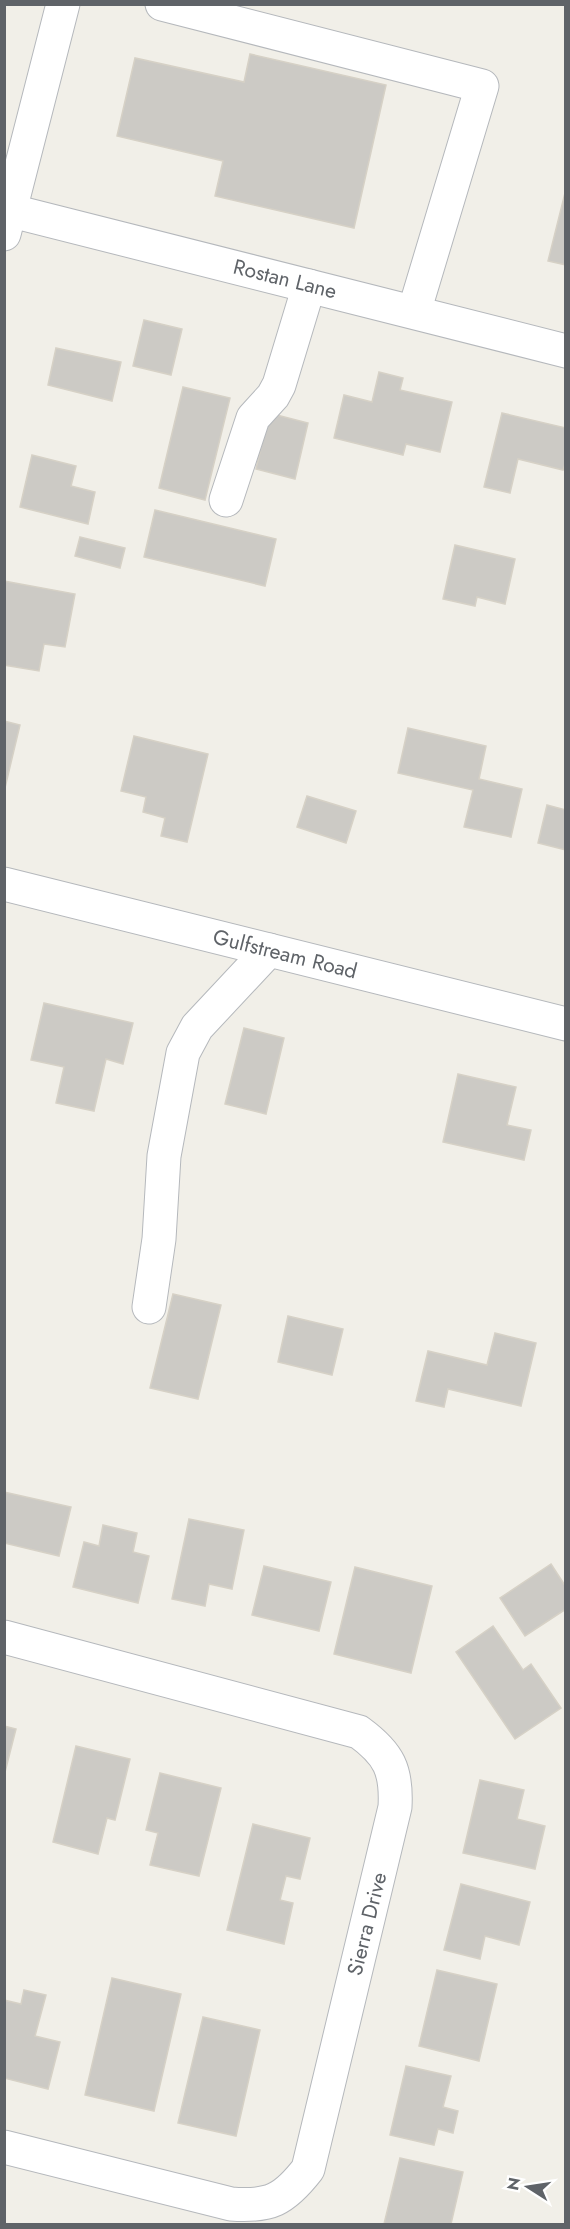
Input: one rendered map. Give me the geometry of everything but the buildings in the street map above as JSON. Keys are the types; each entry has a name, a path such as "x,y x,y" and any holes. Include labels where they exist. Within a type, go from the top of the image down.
{"street":[{"path":"6,218 63,4"},
{"path":"162,4 482,86 414,312"},
{"name":"Rostan Lane","path":"6,218 309,286 566,351"},
{"path":"226,500 253,418 273,396 279,385 309,286"},
{"name":"Gulfstream Road","path":"4,884 566,1024"},
{"path":"149,1307 159,1239 164,1156 183,1053 197,1027 269,950"},
{"name":"Sierra Drive","path":"4,1637 359,1732 377,1745 384,1754 390,1763 396,1785 395,1807 308,2169 294,2187 276,2200 254,2206 231,2204 4,2147"}]}
